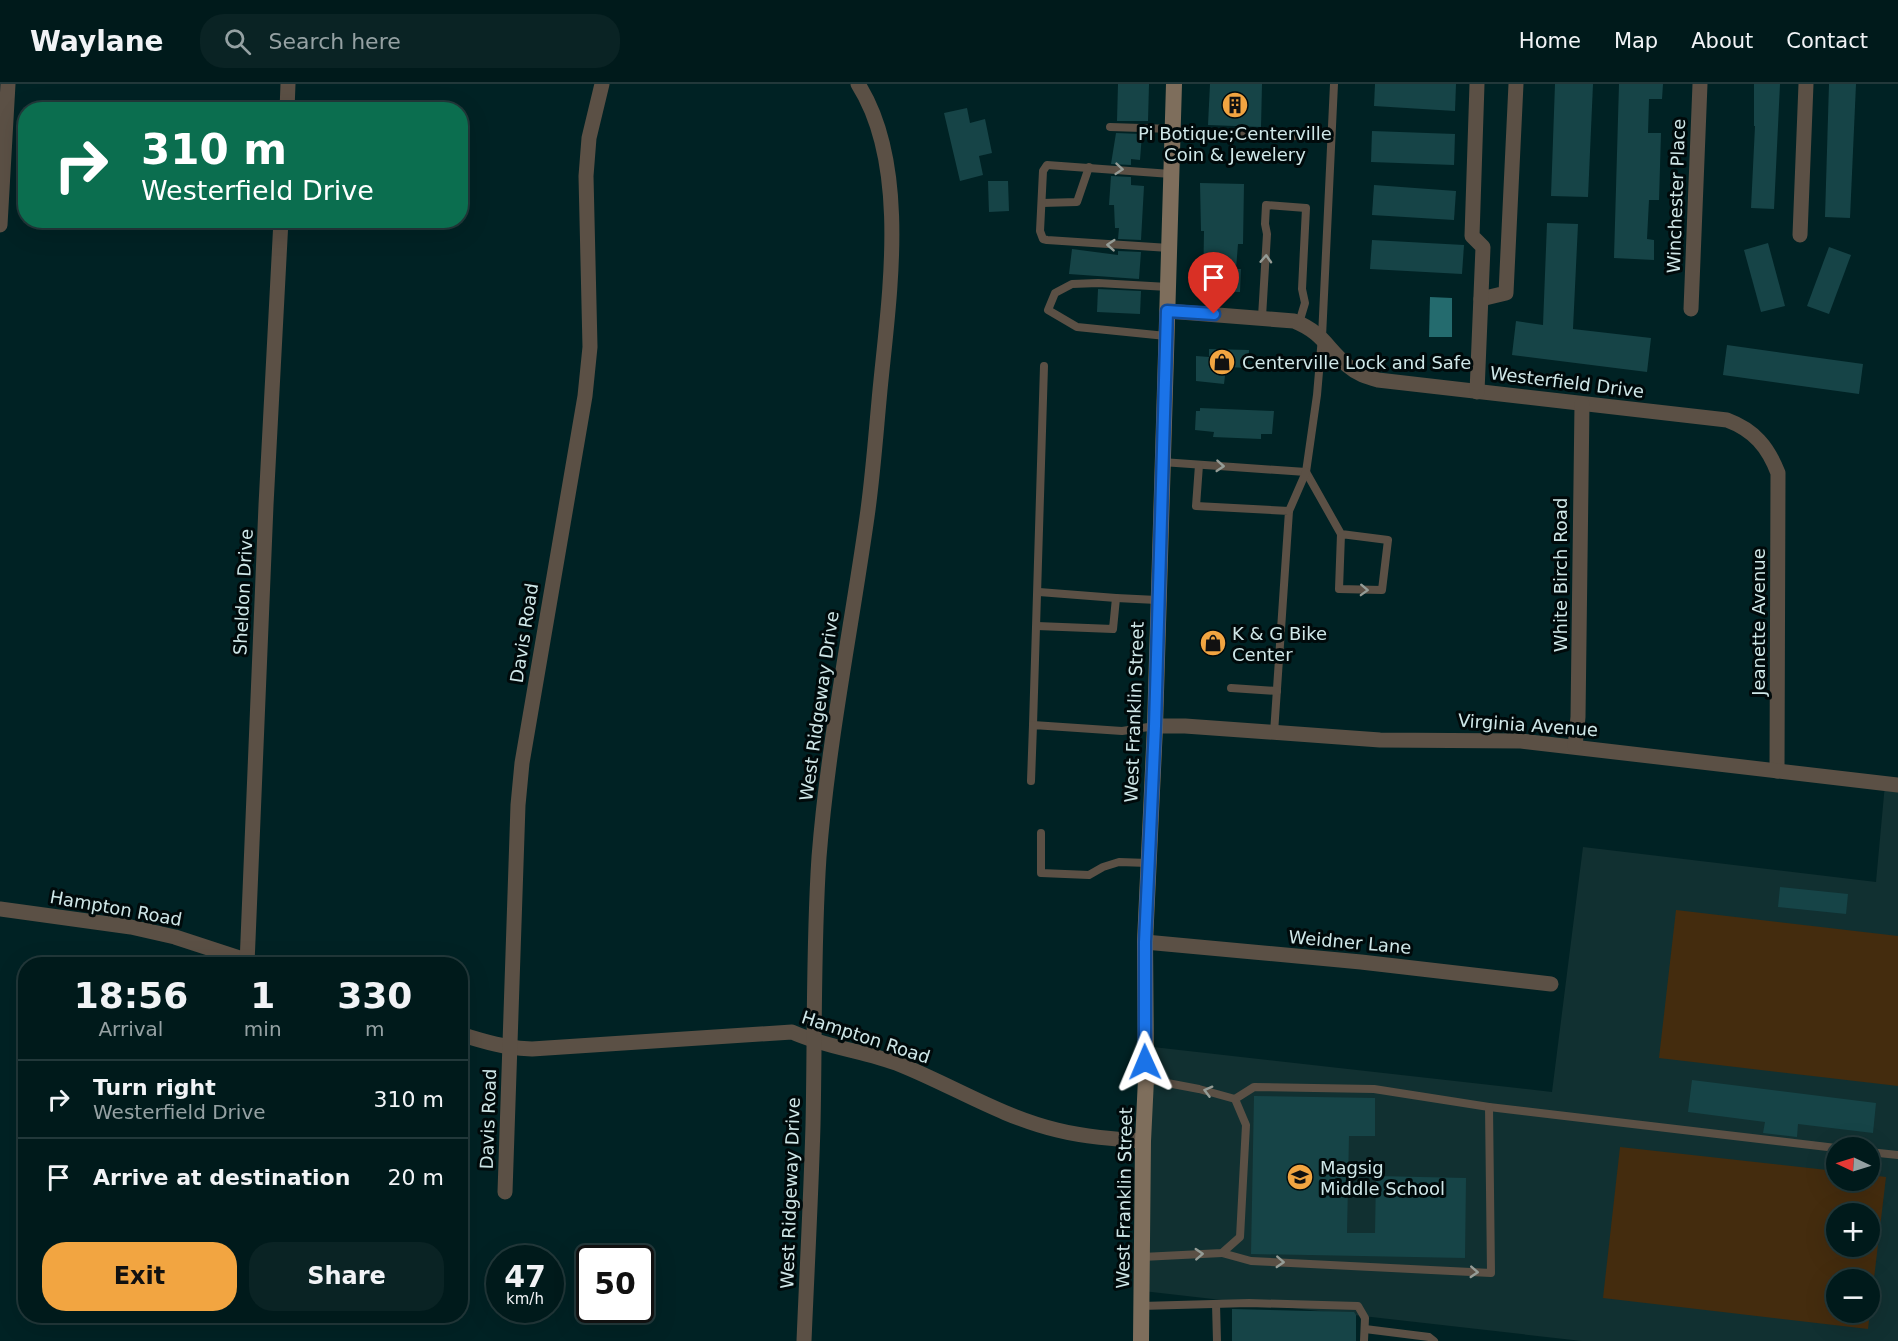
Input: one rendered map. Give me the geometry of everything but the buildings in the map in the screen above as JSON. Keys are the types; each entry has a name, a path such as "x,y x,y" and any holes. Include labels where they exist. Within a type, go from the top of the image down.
{"main road":[{"name":"West Franklin Street","path":"1141,1341 1143,1141 1146,1079 1145,942 1155,726 1174,84"}],"street":[{"path":"0,225 8,84"},
{"path":"287,102 288,84"},
{"name":"Davis Road","path":"505,1192 518,805 522,763 585,396 590,347 585,176 589,138 602,84"},
{"name":"West Ridgeway Drive","path":"804,1341 813,1124 813,1041 819,859 825,793 868,514 890,282 889,183 882,138 875,117 858,84"},
{"path":"1477,84 1472,236 1483,247 1477,392"},
{"path":"1481,299 1506,293 1515,84"},
{"name":"Winchester Place","path":"1691,309 1700,84"},
{"path":"1800,235 1806,84"},
{"name":"Sheldon Drive","path":"250,957 266,505 281,228"},
{"name":"Westerfield Drive","path":"1167,311 1262,317 1299,323 1322,337 1347,366 1360,374 1378,380 1728,420 1752,432 1764,444 1772,455 1778,473"},
{"name":"White Birch Road","path":"1575,746 1578,717 1582,404"},
{"name":"Jeanette Avenue","path":"1777,771 1778,473"},
{"name":"Virginia Avenue","path":"1155,726 1380,740 1521,741 1898,785"},
{"name":"Hampton Road","path":"0,909 131,927 176,937 233,957"},
{"name":"Weidner Lane","path":"1145,942 1361,962 1551,984"},
{"name":"Hampton Road","path":"468,1037 510,1048 532,1049 792,1032 813,1041 899,1064 1004,1111 1055,1130 1097,1138 1143,1141"}],"lane":[{"path":"1274,733 1289,512 1306,472 1317,395 1322,337 1334,84"},
{"path":"1110,127 1331,137"},
{"path":"1169,248 1047,240 1043,239 1040,231 1045,166 1053,164 1171,174"},
{"path":"1042,202 1077,202 1089,167"},
{"path":"1262,317 1267,234 1266,205 1306,208 1302,289 1305,303 1299,323"},
{"path":"1166,336 1077,327 1048,310 1055,293 1072,284 1098,283 1168,287"},
{"path":"1031,781 1039,592 1044,366"},
{"path":"1162,462 1306,472"},
{"path":"1199,465 1196,506 1289,512"},
{"path":"1306,472 1341,534 1339,589 1382,590 1388,540 1341,534"},
{"path":"1039,592 1158,600"},
{"path":"1037,626 1113,629 1116,598"},
{"path":"1230,688 1278,691"},
{"path":"1034,725 1122,731 1155,726"},
{"path":"1041,833 1041,873 1089,875 1119,862 1148,863"},
{"path":"1146,1079 1199,1089 1235,1099 1254,1087 1374,1089 1489,1107 1826,1147"},
{"path":"1222,1253 1240,1237 1246,1125 1235,1099"},
{"path":"1141,1257 1222,1253 1251,1261 1491,1273 1489,1107"},
{"path":"1880,1153 1898,1155"},
{"path":"1142,1306 1216,1304 1358,1306 1365,1318 1364,1341"},
{"path":"1216,1304 1217,1341"},
{"path":"1365,1329 1429,1337 1434,1341"}],"shaded area":[{"path":"1885,784 1898,786 1898,1341 1582,1341 1143,1291 1144,1046 1552,1092 1583,847 1876,882"},
{"path":"1676,910 1898,936 1898,1086 1659,1058"},
{"path":"1620,1147 1826,1170 1826,1191 1880,1191 1880,1176 1886,1177 1880,1228 1880,1203 1826,1203 1826,1257 1877,1257 1875,1269 1826,1269 1826,1323 1869,1323 1868,1329 1603,1298"}],"water":[{"path":"1430,297 1452,298 1452,337 1429,337"}],"place":[{"name":"Pi Botique;Centerville Coin & Jewelery","path":"1235,105"},
{"name":"Centerville Lock and Safe","path":"1222,362"},
{"name":"K & G Bike Center","path":"1213,643"},
{"name":"Magsig Middle School","path":"1300,1177"}],"route":[{"path":"1145,1062 1145,942 1155,726 1155,662 1167,311 1214,314"}]}
